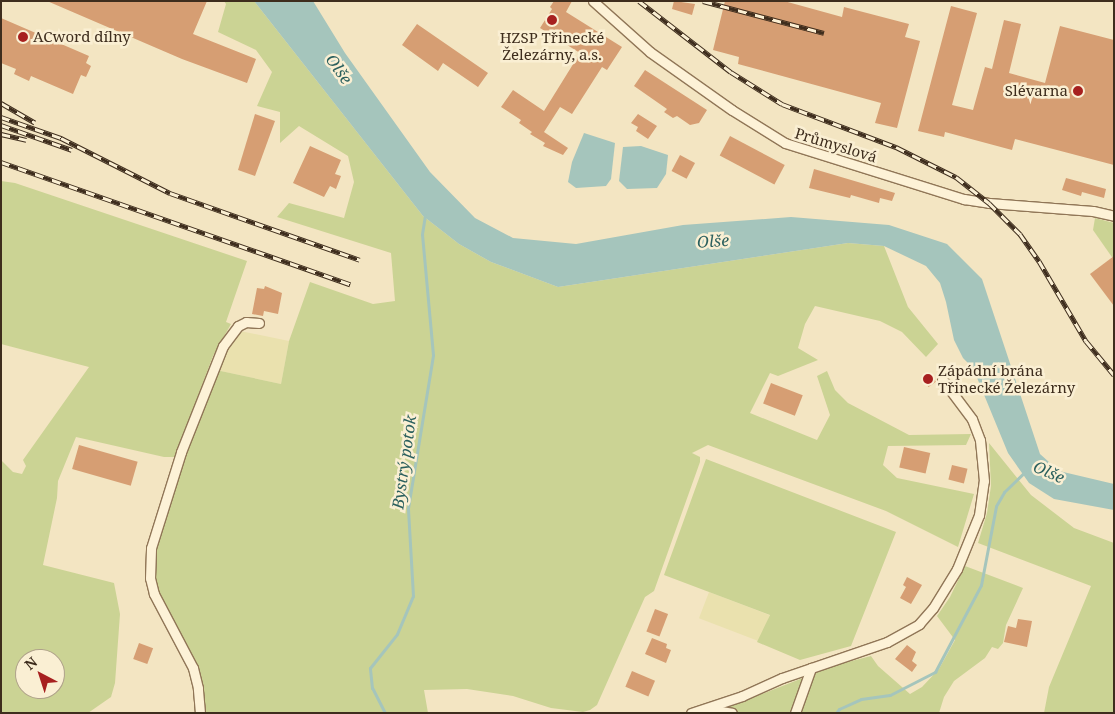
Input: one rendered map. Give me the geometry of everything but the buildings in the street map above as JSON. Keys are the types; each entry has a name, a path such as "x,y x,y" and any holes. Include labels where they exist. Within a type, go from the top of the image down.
{"street":[{"name":"Průmyslová","path":"593,1 650,52 732,110 785,144 964,199 989,203 1093,211 1114,216"},
{"path":"200,713 198,688 193,668 154,594 150,578 150,554 155,530 181,452 223,346 238,326 246,322 259,323"},
{"path":"691,713 811,668 866,650 904,634 919,624 933,608 957,569 979,514 984,481 983,455 980,440 972,419 942,379"},
{"path":"795,713 811,668"},
{"path":"708,708 732,713"}],"shaded area":[{"path":"240,331 289,341 281,384 216,370 228,346"},
{"path":"709,592 770,615 760,641 699,618"}],"green space":[{"path":"224,1 254,1 423,216 459,244 491,262 558,287 848,243 884,246 908,307 938,344 926,357 902,332 880,321 815,306 805,324 798,348 818,360 778,376 770,373 750,413 817,440 830,415 817,376 827,371 835,390 848,403 909,435 971,434 966,445 888,446 883,465 897,478 974,494 958,547 886,511 708,445 692,453 700,457 700,462 654,591 645,597 597,705 590,710 583,712 551,708 513,696 467,689 424,690 428,713 203,713 204,698 196,662 156,588 153,562 158,530 216,370 281,384 289,341 310,282 373,304 395,301 391,253 277,217 289,203 344,218 354,182 348,156 299,126 280,143 280,112 257,106 272,72 256,50 218,32 226,4"},
{"path":"1,181 15,183 247,261 226,322 231,324 213,356 175,457 164,457 76,437 58,481 57,498 43,565 114,583 120,614 115,683 111,697 88,713 1,713 1,460 13,472 22,474 26,466 23,460 89,367 1,344"},
{"path":"1095,218 1114,223 1114,260 1093,230"},
{"path":"989,443 1031,495 1074,528 1114,543 1114,713 1044,713 1049,687 1091,586 978,543 987,513 991,486"},
{"path":"706,459 896,532 851,646 800,660 757,642 770,615 664,575"},
{"path":"965,566 1023,588 1006,625 1003,643 998,649 992,647 985,658 954,681 944,697 939,713 713,713 836,665 871,656 878,666 910,694 922,687 939,669 955,640 937,616 950,597"}],"water":[{"name":"Olše","path":"254,1 313,1 345,53 430,172 475,218 513,238 576,244 683,225 791,217 889,225 947,244 982,279 1040,454 1059,471 1114,484 1114,510 1054,499 1029,483 1008,453 973,368 963,358 954,340 940,283 926,266 884,246 848,243 558,287 491,262 459,244 423,216"},
{"path":"584,133 615,143 611,179 606,186 576,188 568,182 572,162"},
{"path":"641,146 668,155 666,174 657,188 627,189 619,181 623,147"}],"waterway":[{"name":"Bystrý potok","path":"385,713 372,688 370,668 397,634 413,596 408,508 433,355 422,234 425,215"},
{"name":"Olše","path":"836,713 839,709 861,699 890,695 935,672 981,585 996,506 1004,492 1025,472"}],"railway":[{"path":"639,1 731,72 782,104 896,147 956,177 989,203 1020,234 1039,261 1086,341 1114,375"},
{"path":"703,1 824,33"},
{"path":"1,103 35,123"},
{"path":"1,117 61,138 170,193 360,260"},
{"path":"1,125 72,150"},
{"path":"1,134 26,140"},
{"path":"1,162 350,284"}],"place":[{"name":"HZSP Třinecké Železárny, a.s.","path":"552,20"},
{"name":"ACword dílny","path":"23,37"},
{"name":"Slévarna","path":"1078,91"},
{"name":"Zápádní brána Třinecké Železárny","path":"928,379"}]}
